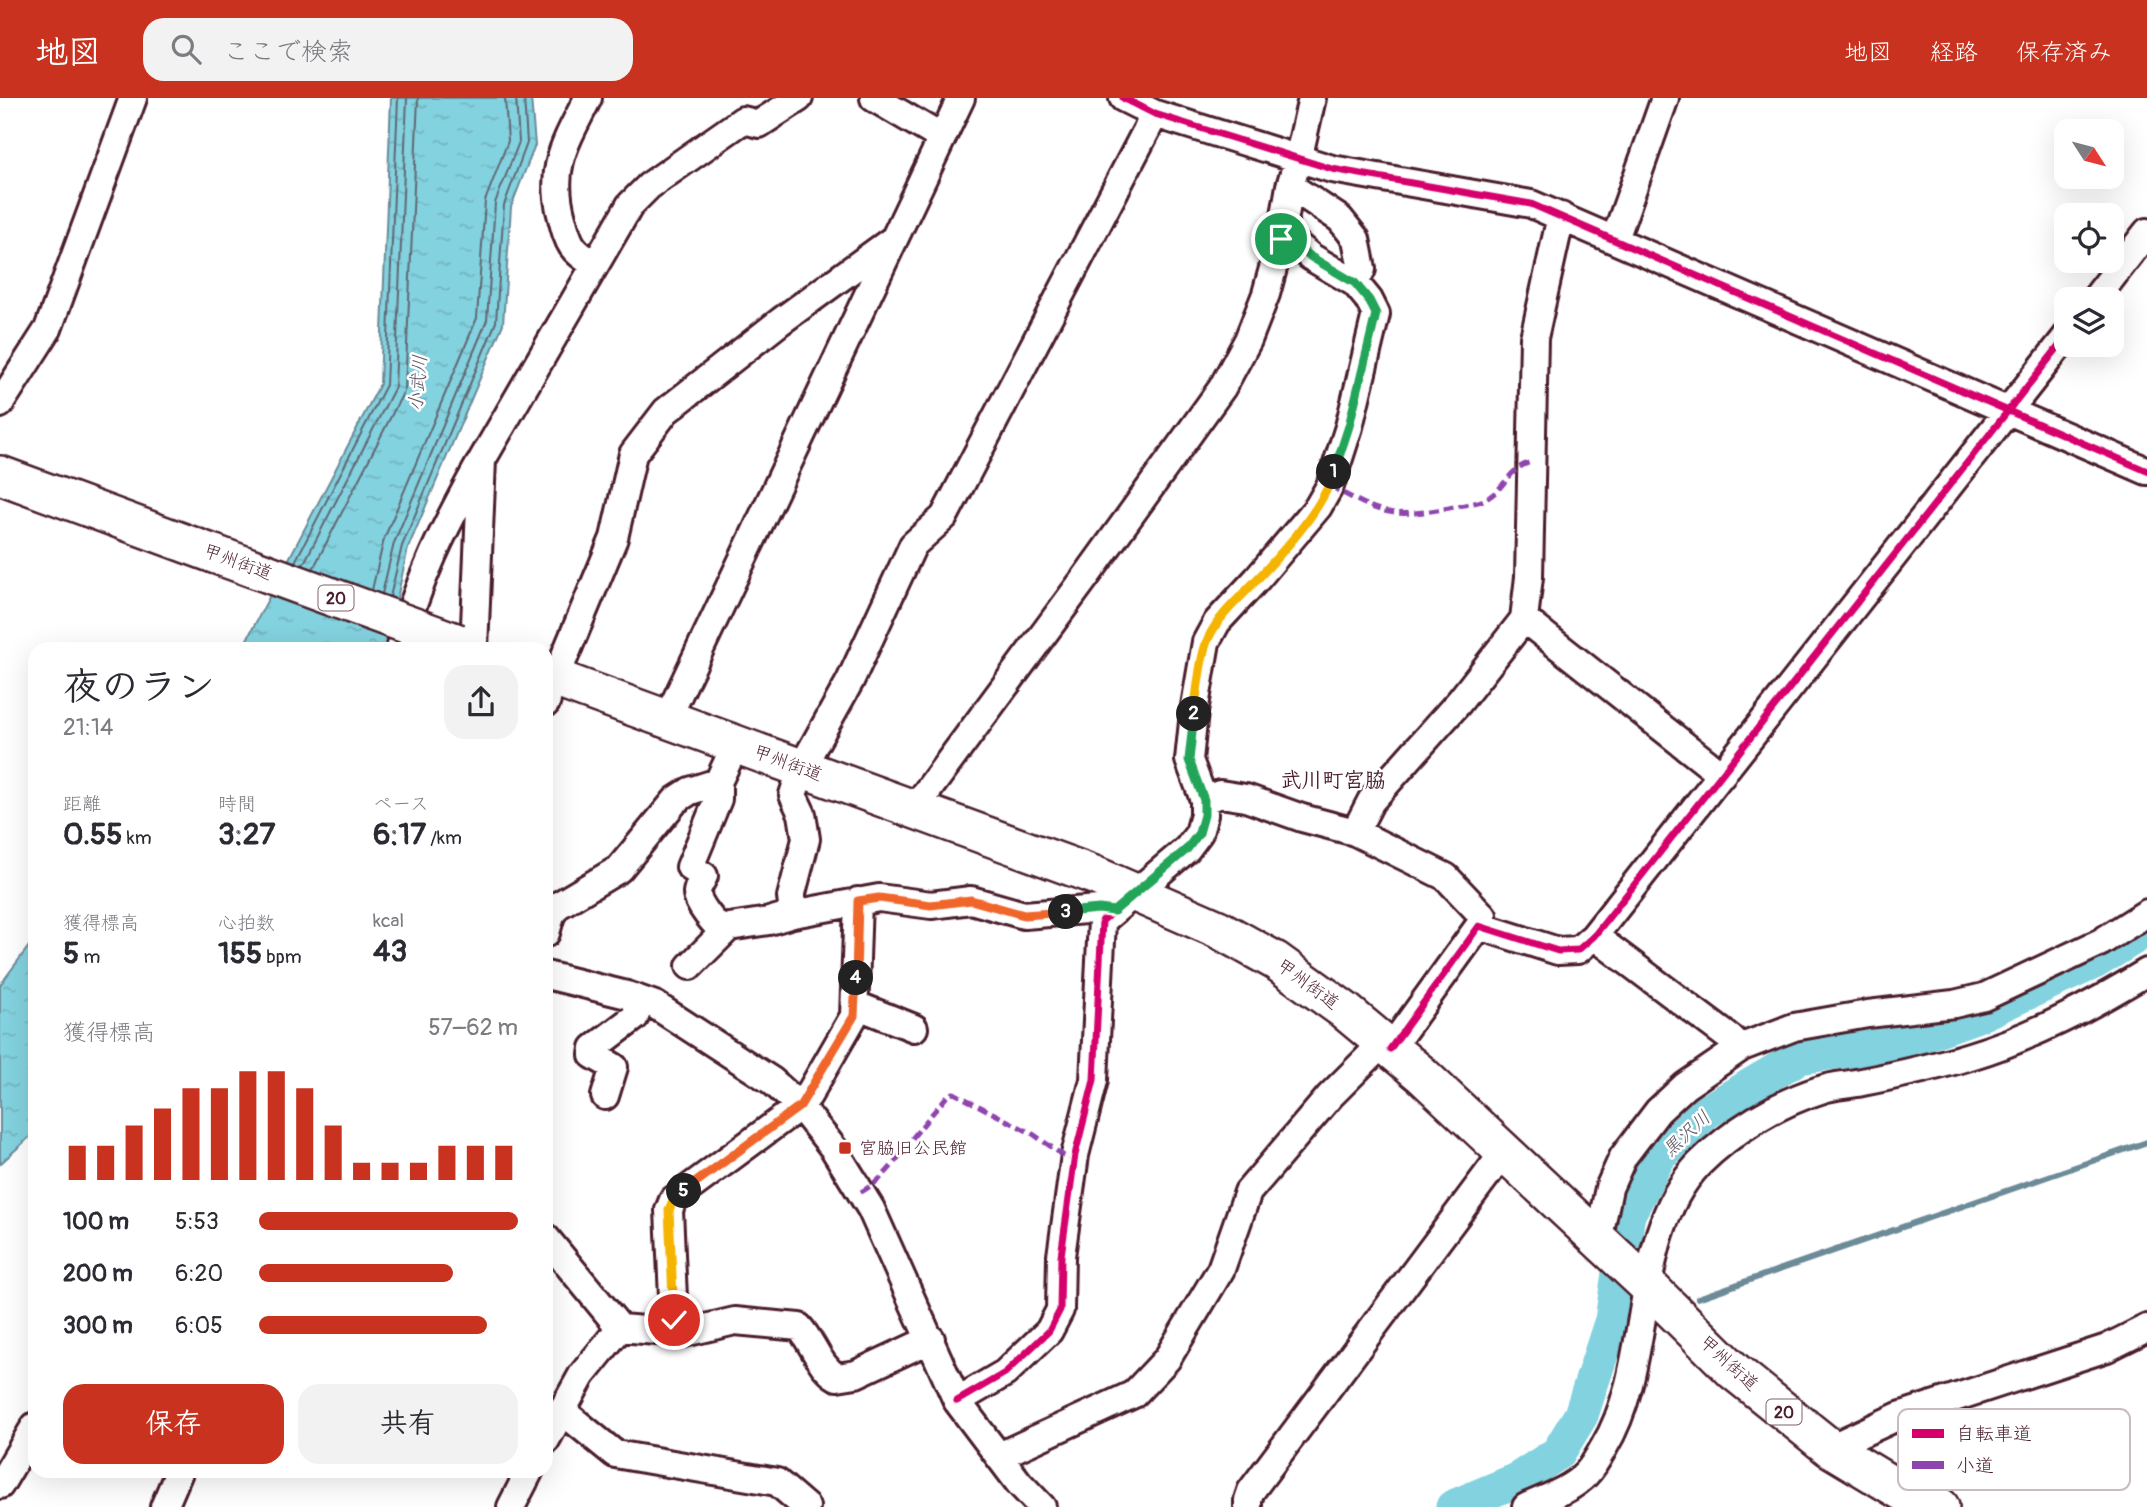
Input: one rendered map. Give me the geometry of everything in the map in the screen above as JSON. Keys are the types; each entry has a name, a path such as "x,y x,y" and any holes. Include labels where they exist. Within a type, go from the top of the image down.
{"highway":[{"name":"甲州街道","path":"0,475 457,642"},
{"name":"甲州街道","path":"553,685 667,719 914,809 1125,901 1218,929 1276,961 1344,1010 1421,1074 1649,1287 1734,1371 1830,1448 1902,1499 1940,1507"}],"street":[{"path":"0,404 48,329 133,98"},
{"path":"588,98 557,165 555,187 568,242 574,252 595,265"},
{"path":"402,642 409,611 444,528 630,205 649,186 743,120 759,124 799,98"},
{"path":"874,98 942,138"},
{"path":"667,719 961,98"},
{"path":"1122,98 1155,114 1298,160 1408,184 1531,204 2147,471"},
{"path":"914,809 1086,578 1222,388 1248,340 1266,294 1312,98"},
{"path":"1615,239 1665,98"},
{"path":"793,914 791,897 806,839 802,814 793,795 802,767 850,681 912,545 944,517 1155,114"},
{"path":"1290,186 1340,219 1356,239 1362,269 1355,283"},
{"path":"1356,832 1371,801 1458,702 1524,619 1529,577 1534,338 1561,216"},
{"path":"2104,287 2147,232"},
{"path":"957,1401 1005,1373 1049,1331 1060,1310 1061,1256 1074,1159 1094,1080 1102,921 1187,849 1199,833 1204,815 1204,800 1189,760 1206,642 1217,622 1318,507 1330,486 1349,426 1376,314 1355,283 1311,257 1293,241 1281,239"},
{"path":"553,679 614,538 633,454 666,411 781,321 892,240"},
{"path":"1479,926 1558,951 1578,950 1594,936 2054,353"},
{"path":"471,642 482,460"},
{"path":"1524,619 1722,775"},
{"path":"724,932 716,926 699,901 697,892 704,876 690,867 718,799 718,782 736,744"},
{"path":"553,912 557,906 619,869 676,800 690,791 718,782"},
{"path":"999,1456 1116,1404 1133,1394 1160,1367 1221,1269 1248,1192 1330,1096 1387,1046 1479,926 1483,916 1446,877 1356,832 1302,818 1246,798 1220,794 1204,800"},
{"path":"690,967 729,927 858,901 879,898 931,905 971,900 1024,915 1099,909 1125,901"},
{"path":"669,1332 674,1320 669,1210 673,1200 800,1106 850,1025 856,1008 858,901"},
{"path":"1598,1241 1609,1188 1623,1157 1658,1111 1685,1086 1742,1047 1794,1027 1868,1014 1954,1004 1984,997 2101,942 2147,913"},
{"path":"1594,936 1742,1047"},
{"path":"1526,1507 1574,1484 1587,1473 1614,1432 1626,1402 1659,1238 1678,1192 1699,1164 1744,1128 1778,1107 1822,1089 1970,1056 2025,1037 2110,995 2147,972"},
{"path":"553,977 654,1004 772,1081 800,1106 834,1149 871,1209 957,1401 1018,1483 1042,1507"},
{"path":"605,1096 614,1067 593,1055 594,1048 635,1017 641,1000"},
{"path":"856,1008 866,1009 914,1028"},
{"path":"1248,1507 1251,1491 1504,1152"},
{"path":"553,1247 620,1328 684,1333 735,1321 799,1327 809,1338 828,1372 837,1377 856,1374 931,1339"},
{"path":"553,1426 582,1375 620,1328"},
{"path":"1920,1409 2107,1348 2147,1328"},
{"path":"561,1410 615,1454 777,1482 806,1507"},
{"path":"1830,1448 1898,1416"},
{"path":"0,1485 28,1438"},
{"path":"164,1507 176,1478"},
{"path":"511,1507 526,1478"}],"water":[{"name":"小武川","path":"391,98 531,98 535,145 511,207 503,324 408,548 388,642 246,642 380,384"},
{"path":"28,947 28,1138 0,1164 0,985"}],"waterway":[{"name":"黒沢川","path":"1453,1507 1517,1480 1558,1453 1581,1415 1612,1320 1628,1214 1659,1156 1706,1112 1799,1057 1897,1044 1980,1014 2096,961 2147,929"},
{"path":"1698,1298 2147,1142"},
{"path":"1612,1320 1625,1317"}],"marked path":[{"path":"1330,486 1386,512 1429,511 1486,499 1518,468 1532,462"},
{"path":"861,1192 885,1174 949,1094 954,1093 1033,1134 1064,1156 1074,1159"}],"cycle path":[{"path":"1123,98 1155,114 1332,169 1531,204 2147,471"},
{"path":"957,1401 1005,1373 1049,1331 1060,1310 1061,1256 1075,1155 1094,1080 1102,921 1187,849 1199,833 1204,815 1204,800 1189,760 1206,642 1217,622 1318,507 1330,486 1349,427 1376,314 1355,283 1311,257 1292,241 1281,239"},
{"path":"1390,1049 1479,926 1558,951 1578,950 1594,936 2054,352"}],"place":[{"name":"宮脇旧公民館","path":"845,1148"}],"district":[{"name":"武川町宮脇","path":"1333,780"}],"route":[{"path":"674,1320 669,1210 673,1200 800,1106 808,1096 854,1016 858,901 879,898 943,905 971,900 1024,915 1099,909 1114,911 1187,849 1199,833 1204,815 1204,800 1189,760 1206,642 1217,622 1318,507 1330,486 1349,426 1376,314 1355,283 1311,257 1293,241 1281,239"}]}
